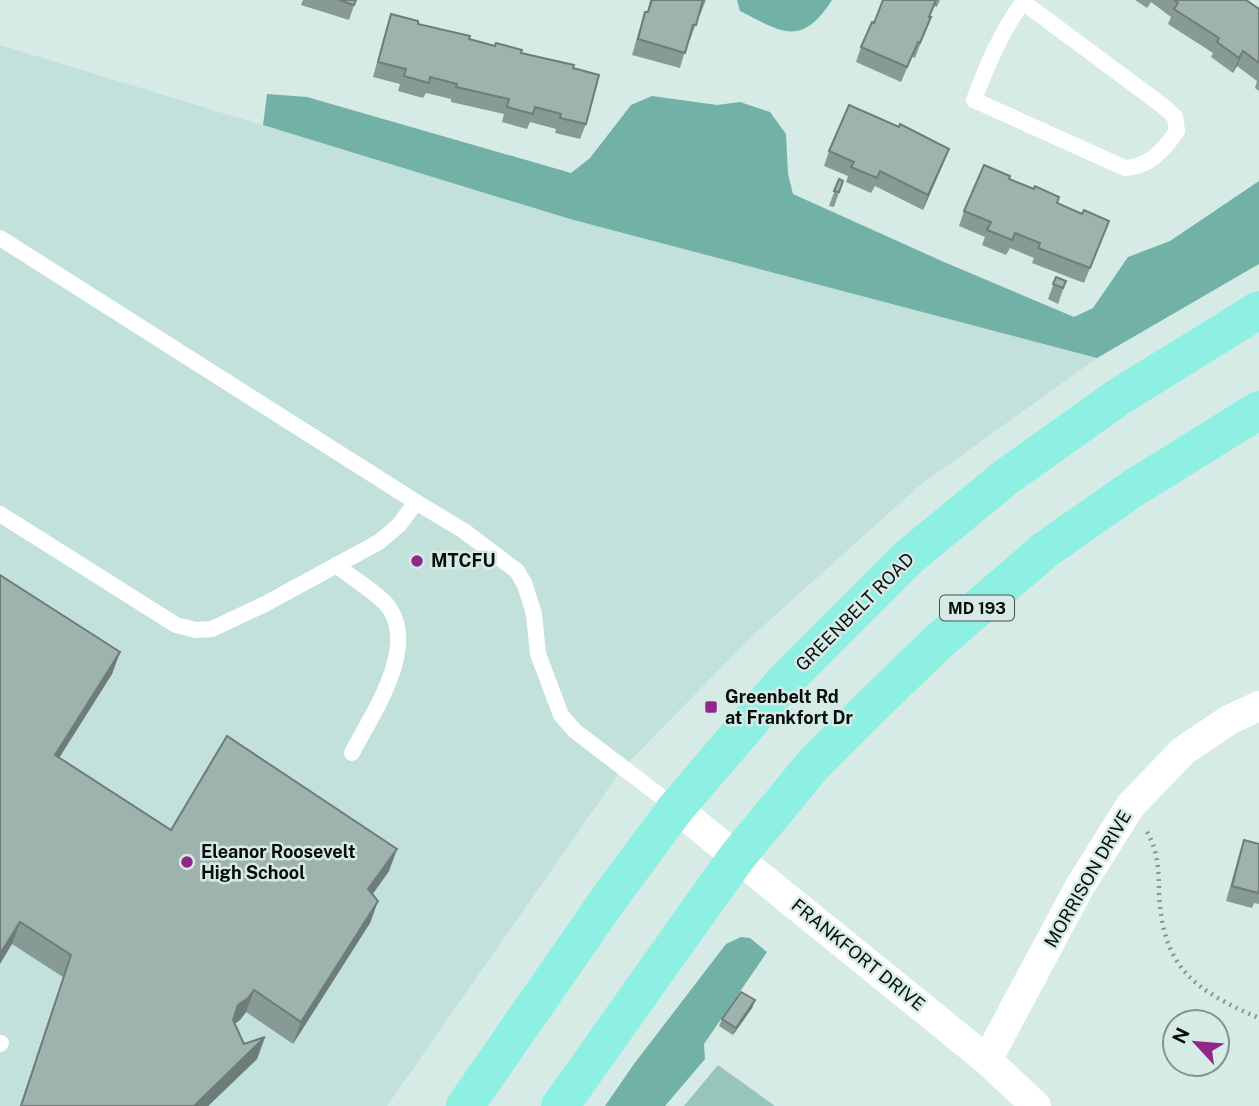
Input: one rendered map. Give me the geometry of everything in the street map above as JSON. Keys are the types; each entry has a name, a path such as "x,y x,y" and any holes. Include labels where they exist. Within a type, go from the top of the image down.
{"main road":[{"name":"GREENBELT ROAD","path":"465,1106 608,900 676,808 783,683 910,556 1006,477 1117,398 1259,310"},
{"name":"MD 193","path":"560,1106 737,857 813,765 852,726 938,642 1035,558 1132,489 1259,410"}],"street":[{"name":"MORRISON DRIVE","path":"987,1060 1080,886 1131,805 1183,751 1229,720 1259,706"},
{"name":"FRANKFORT DRIVE","path":"676,808 987,1060 1036,1106"}],"lane":[{"path":"1024,2 1175,117 1177,131 1152,160 1138,167 1125,168 974,100 997,45 1024,2"},
{"path":"0,238 464,531 517,571 525,585 534,614 538,654 561,715 575,731 676,808"},
{"path":"0,514 176,625 196,630 212,629 246,614 379,542 399,524 416,502"},
{"path":"336,565 387,604 399,628 398,659 352,753"}],"path":[{"path":"1131,805 1155,844 1160,912 1164,935 1174,958 1189,979 1212,995 1259,1017"}],"shaded area":[{"name":"MTCFU","path":"0,45 570,219 1097,358 919,486 751,637 622,769 387,1106 0,1106"},
{"path":"718,1065 775,1106 684,1106"}],"green space":[{"path":"737,0 832,0 810,25 790,31 768,25 740,11"},
{"path":"267,94 307,97 571,173 590,158 631,105 652,96 717,105 740,102 770,112 786,134 788,174 793,194 1074,317 1093,308 1128,257 1170,241 1259,181 1259,264 1097,358 570,219 263,125"},
{"path":"741,937 750,938 767,952 704,1044 705,1059 665,1106 605,1106 726,944"}],"building":[{"path":"339,0 356,0 354,5"},
{"path":"652,0 703,0 685,53 638,39 645,12 648,12"},
{"path":"883,0 936,0 920,43 918,42 907,67 861,47"},
{"path":"1174,0 1246,0 1259,9 1259,63 1243,51 1239,58 1217,42 1219,38 1174,9 1178,3"},
{"path":"391,14 418,21 418,24 470,36 469,39 495,46 496,43 522,50 521,53 574,65 573,68 599,75 586,124 560,118 561,114 535,107 533,114 507,107 509,99 456,87 457,84 430,77 429,83 404,76 406,69 378,62"},
{"path":"849,105 899,127 900,124 949,149 928,195 880,171 877,178 851,167 854,162 829,151"},
{"path":"984,165 1010,176 1009,179 1034,189 1035,186 1059,197 1057,203 1082,214 1084,210 1109,221 1090,268 1038,248 1040,243 1015,233 1012,240 987,230 991,222 964,211"},
{"path":"839,179 843,181 839,192 834,191"},
{"path":"1056,277 1066,281 1063,288 1053,284"},
{"name":"Eleanor Roosevelt High School","path":"0,575 120,652 55,755 171,830 227,736 397,849 368,889 378,901 301,1022 254,990 238,1005 233,1020 244,1044 265,1037 194,1106 21,1106 71,955 20,922 0,954"},
{"path":"1244,840 1259,844 1258,893 1232,886"},
{"path":"741,992 755,1000 736,1028 722,1019"}],"place":[{"name":"MTCFU","path":"417,561"},
{"name":"Greenbelt Rd at Frankfort Dr","path":"711,707"},
{"name":"Eleanor Roosevelt High School","path":"187,862"}]}
